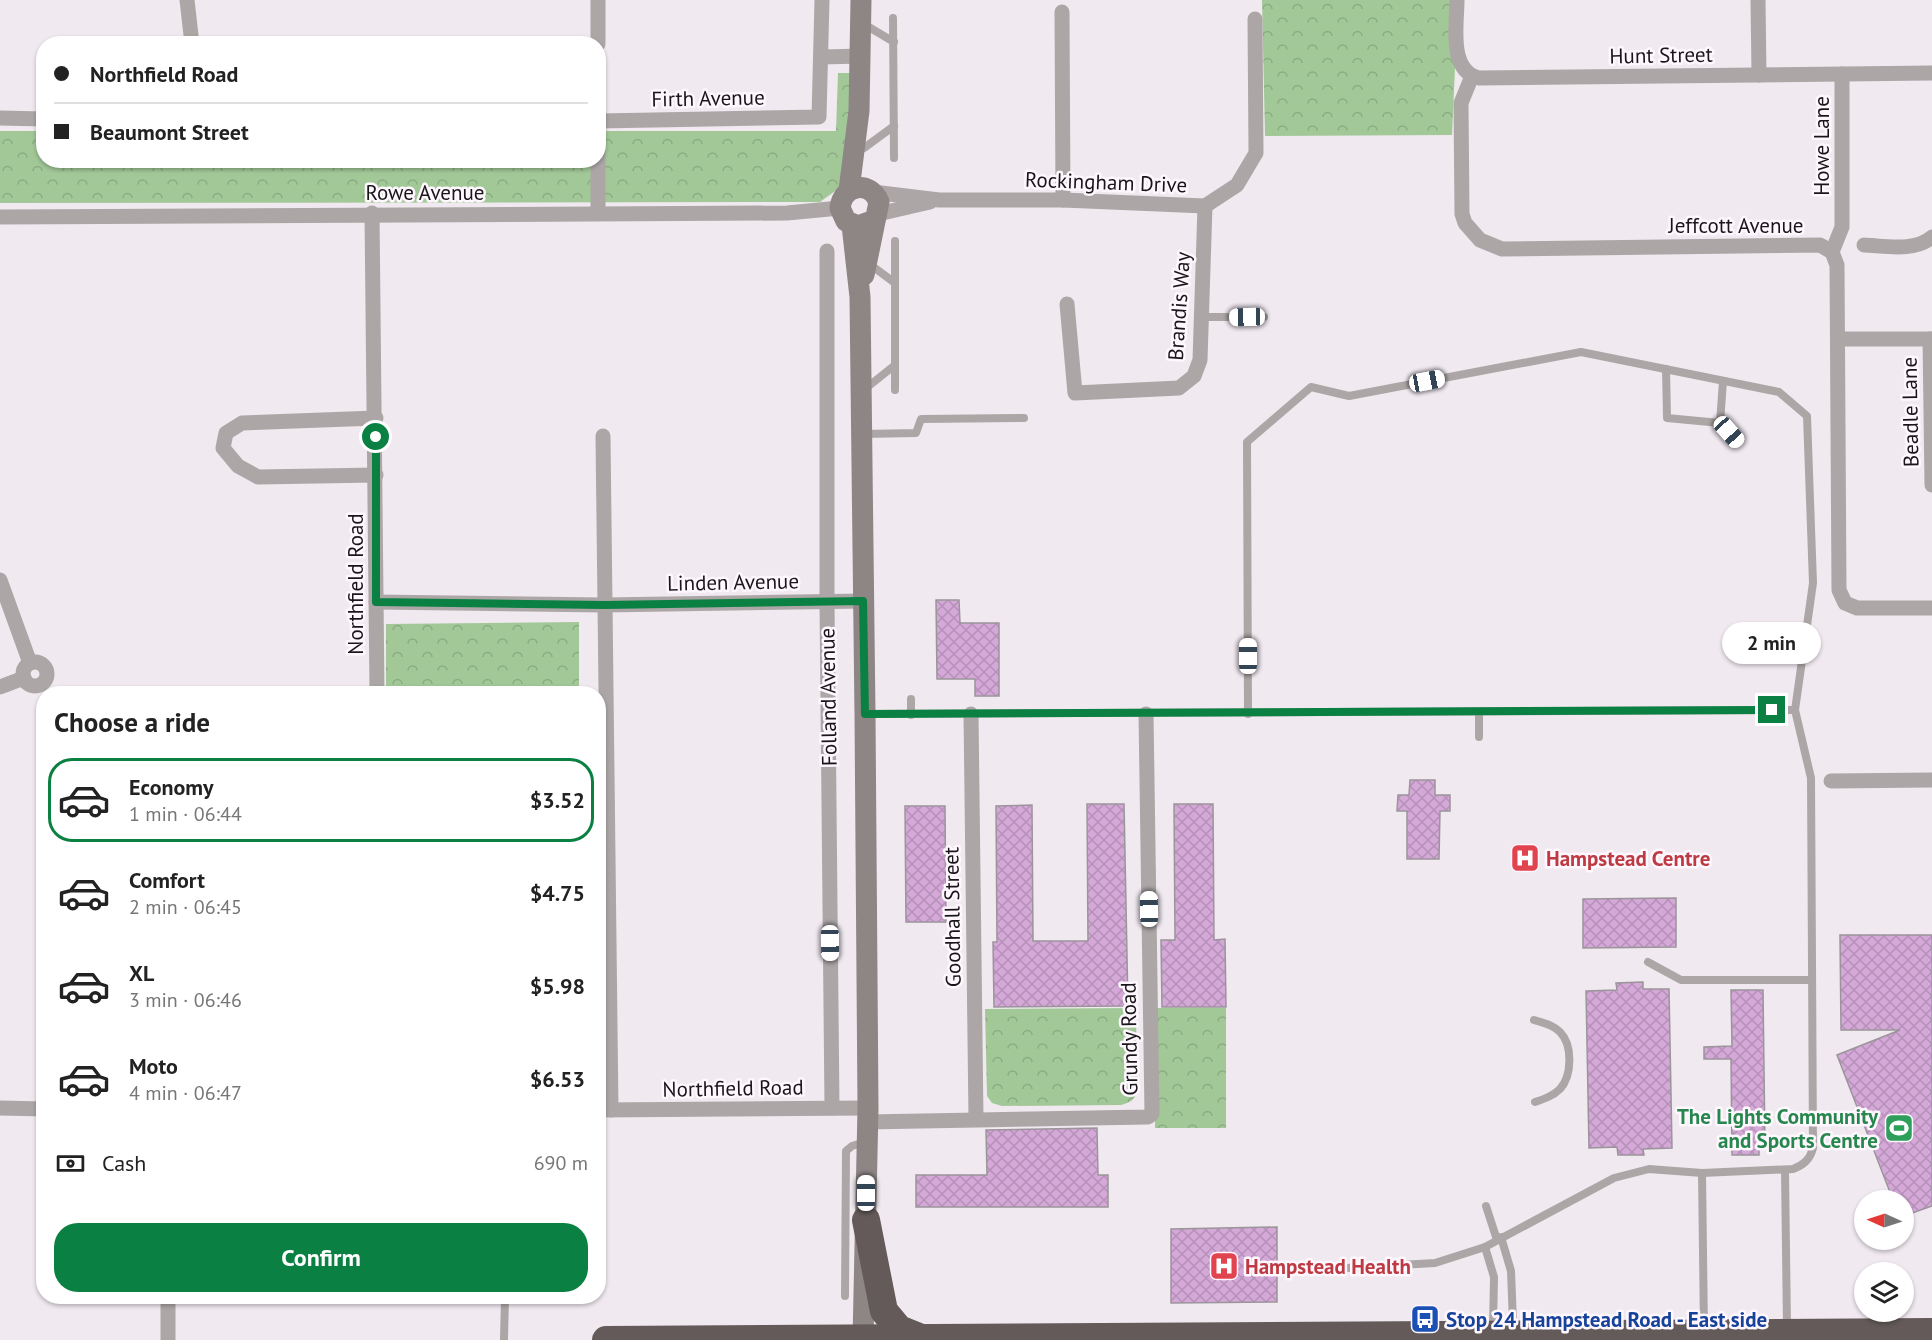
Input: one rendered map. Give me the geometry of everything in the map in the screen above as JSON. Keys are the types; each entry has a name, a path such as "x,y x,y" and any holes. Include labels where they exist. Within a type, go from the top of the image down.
{"highway":[{"path":"859,1230 884,1311 899,1329 919,1337"},
{"path":"606,1340 919,1337 1574,1338 1787,1332 1932,1332"}],"street":[{"path":"187,0 191,36"},
{"path":"598,0 598,36"},
{"path":"822,0 822,57 862,56"},
{"name":"Folland Avenue","path":"861,0 862,56 856,201 860,297 865,714 867,1124 859,1230 863,1339"},
{"path":"1457,0 1458,58 1460,65 1472,76"},
{"path":"1758,0 1759,75"},
{"path":"1062,12 1063,200"},
{"name":"Rockingham Drive","path":"856,201 1063,200 1205,206 1237,185 1256,153 1255,19"},
{"name":"Firth Avenue","path":"606,121 819,117 822,57"},
{"name":"Hunt Street","path":"1472,76 1932,72"},
{"name":"Howe Lane","path":"1833,252 1842,227 1842,74"},
{"name":"Jeffcott Avenue","path":"1472,76 1461,103 1462,214 1472,232 1491,246 1502,249 1820,245 1833,252"},
{"name":"Folland Avenue","path":"856,201 864,148 859,111"},
{"path":"0,118 36,119"},
{"path":"598,168 598,212"},
{"name":"Rockingham Drive","path":"876,217 939,200"},
{"path":"856,201 864,226 876,217"},
{"name":"Rowe Avenue","path":"4,214 788,213 856,201"},
{"name":"Brandis Way","path":"1067,304 1075,393 1179,388 1194,376 1200,360 1205,206"},
{"name":"Northfield Road","path":"372,213 376,418 377,686"},
{"name":"Folland Avenue","path":"860,297 876,217"},
{"path":"1864,245 1914,246 1925,243 1932,237"},
{"name":"Folland Avenue","path":"827,251 827,602 832,1107"},
{"path":"1833,252 1838,266 1839,590 1845,603 1857,608 1932,608"},
{"path":"1838,339 1931,339"},
{"name":"Beadle Lane","path":"1931,339 1932,484"},
{"path":"376,418 242,423 226,433 223,448 237,466 258,477 376,475"},
{"path":"603,436 604,686"},
{"path":"0,580 30,663"},
{"name":"Linden Avenue","path":"376,602 604,605 863,601"},
{"path":"36,687 30,685 24,678 23,671 30,663 39,662 45,666 46,679 43,686"},
{"path":"0,687 24,678"},
{"name":"Goodhall Street","path":"971,714 976,1119"},
{"name":"Grundy Road","path":"867,1124 976,1119 1148,1117 1152,1114 1146,714"},
{"path":"1831,781 1932,780"},
{"name":"Northfield Road","path":"606,1110 832,1107 867,1124"},
{"path":"0,1108 36,1109"},
{"path":"168,1304 168,1340"}],"lane":[{"path":"893,18 894,158"},
{"path":"861,22 894,42"},
{"path":"864,148 894,126"},
{"path":"895,242 895,390"},
{"path":"866,262 895,283"},
{"path":"1202,317 1264,317"},
{"path":"1248,714 1247,442 1311,387 1349,396 1581,352 1779,392 1807,416 1813,583 1795,710 1811,778 1810,980 1813,1148 1804,1164 1785,1170 1702,1173 1649,1169 1614,1178 1485,1247 1435,1263 1311,1270"},
{"path":"861,392 895,366"},
{"path":"1666,369 1667,418 1720,423 1737,441"},
{"path":"1720,423 1723,381"},
{"path":"861,434 916,433 921,419 1024,418"},
{"path":"910,699 910,715"},
{"path":"865,714 1795,710"},
{"path":"1479,713 1479,737"},
{"path":"1648,962 1681,980 1810,980"},
{"path":"1534,1020 1547,1023 1560,1032 1565,1039 1568,1057 1567,1078 1562,1088 1535,1102"},
{"path":"1785,1170 1787,1332"},
{"path":"1702,1173 1704,1336"},
{"path":"1486,1206 1511,1271 1513,1323 1493,1338"},
{"name":"Folland Avenue","path":"845,1296 859,1230"},
{"path":"1485,1247 1494,1277 1493,1338"},
{"path":"504,1340 505,1304"}],"green space":[{"path":"1262,0 1458,0 1452,135 1265,136"},
{"path":"838,73 851,73 849,181 820,202 0,203 0,131 36,131 36,168 606,168 606,131 836,131"},
{"path":"579,622 579,686 386,686 386,624"},
{"path":"1136,1008 1137,1090 1130,1102 1121,1105 1002,1106 992,1103 987,1096 985,1009"},
{"path":"1155,1008 1226,1008 1226,1128 1155,1128"}],"building":[{"path":"936,600 959,600 960,623 999,623 999,696 975,696 975,679 937,679"},
{"path":"1410,780 1435,780 1435,795 1450,795 1450,811 1440,811 1439,859 1407,859 1407,811 1397,811 1398,795 1409,795"},
{"path":"1087,804 1124,804 1128,1006 994,1007 993,942 997,942 996,806 1032,805 1033,941 1088,941"},
{"path":"1174,804 1213,804 1214,940 1225,939 1226,1007 1162,1007 1161,940 1175,940"},
{"path":"905,806 945,806 946,922 906,922"},
{"path":"1676,898 1676,947 1583,948 1583,899"},
{"name":"The Lights Community and Sports Centre","path":"1840,935 1932,935 1932,1206 1914,1212 1914,1190 1889,1190 1837,1055 1900,1030 1841,1030"},
{"path":"1643,982 1643,989 1669,989 1672,1148 1643,1149 1644,1155 1618,1155 1617,1147 1589,1148 1586,991 1617,990 1616,983"},
{"path":"1731,990 1763,990 1765,1147 1759,1147 1759,1155 1732,1155 1731,1059 1704,1059 1704,1047 1732,1046"},
{"path":"1097,1128 1098,1175 1108,1175 1108,1207 916,1207 916,1175 987,1175 986,1130"},
{"name":"Hampstead Health","path":"1277,1227 1277,1302 1171,1303 1171,1229"}],"place":[{"name":"Hampstead Centre","path":"1525,858"},
{"name":"The Lights Community and Sports Centre","path":"1899,1128"},
{"name":"Hampstead Health","path":"1224,1266"},
{"name":"Stop 24 Hampstead Road - East side","path":"1425,1319"}],"route":[{"path":"376,437 376,602 604,605 863,601 865,714 1772,710"}]}
